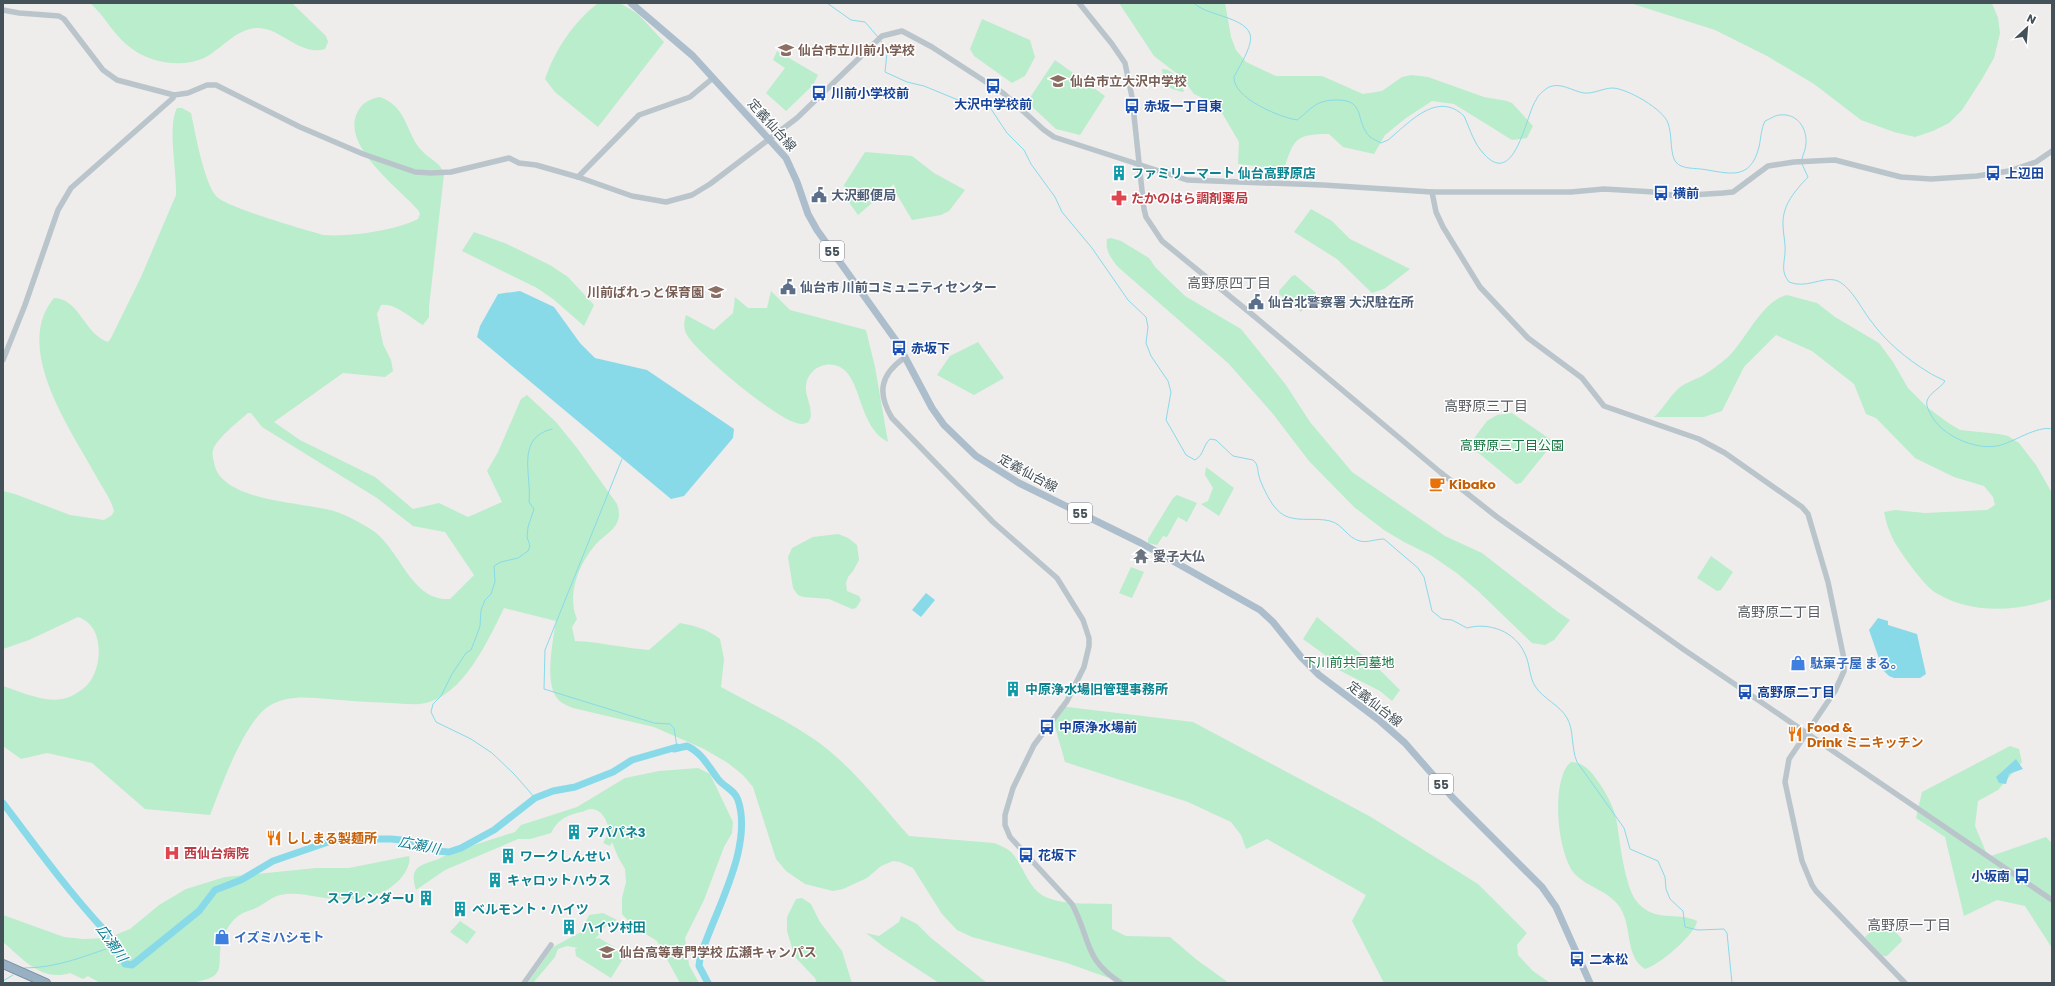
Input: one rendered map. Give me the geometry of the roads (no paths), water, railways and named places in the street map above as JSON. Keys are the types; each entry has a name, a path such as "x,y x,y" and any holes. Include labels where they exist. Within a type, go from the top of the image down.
{"highway":[{"path":"3,964 46,983"}],"main road":[{"name":"定義仙台線","path":"630,3 692,56 789,161 808,214 817,230 897,342 904,358 932,408 944,425 976,456 1019,483 1141,543 1260,610 1273,622 1300,657 1319,675 1380,721 1405,743 1453,798 1542,887 1557,910 1590,983"}],"street":[{"path":"1079,3 1112,44 1124,63 1132,97 1138,164 1146,217 1162,241 1496,517 1683,649 2052,900"},
{"path":"3,10 19,13 59,16 64,19 103,70 111,77 125,83 174,95 188,93 207,85 216,85 300,127 363,154 415,172 451,172 509,158 519,163 536,165 652,201 666,202 679,200 703,189 770,140 806,110 847,68 882,36 894,31 902,30 1003,93 1044,130 1054,136 1187,180 1323,185 1432,192 1571,192 1604,189 1654,192 1676,196 1733,192 1768,166 1799,162 1835,160 1901,177 1931,179 1977,176 2009,171 2036,162 2052,151"},
{"path":"578,177 643,112 690,97 713,78"},
{"path":"3,360 25,305 58,210 64,197 71,188 145,123 174,95"},
{"path":"1432,192 1436,212 1443,228 1480,287 1528,338 1582,378 1604,406 1699,439 1719,449 1763,478 1797,503 1808,514 1828,582 1844,659 1844,671 1835,691 1789,760 1785,782 1802,861 1807,876 1816,891 1905,983"},
{"path":"904,358 892,366 883,385 885,407 892,418 993,522 1057,578 1083,620 1087,630 1089,646 1084,667 1067,701 1034,745 1007,802 1005,825 1007,832 1016,844 1072,904 1093,957 1099,966 1120,983"},
{"path":"524,983 551,945"}],"water":[{"path":"520,291 554,307 580,343 595,358 647,370 734,429 733,438 684,496 671,499 477,337 480,326 498,294"},
{"path":"926,593 935,600 921,617 912,610"},
{"path":"1878,618 1888,621 1888,625 1917,634 1926,674 1920,678 1894,678 1889,676 1883,670 1869,630"},
{"path":"2016,759 2023,769 2009,774 2006,784 1999,783 1996,777"}],"waterway":[{"path":"827,3 851,20 865,22 878,37"},
{"path":"1194,3 1200,8 1239,23 1246,28 1250,34 1249,47 1234,77 1236,85 1249,99 1269,111 1297,120 1318,103 1329,100 1352,103 1356,107 1365,131 1370,137 1381,143 1388,140 1414,118 1424,112 1444,106 1454,109 1464,116 1475,141 1484,154 1495,162 1504,162 1511,156 1518,145 1532,108 1538,96 1543,91 1553,86 1566,87 1584,93 1613,88 1636,96 1652,106 1665,118 1670,132 1674,159 1679,165 1690,168 1729,173 1737,173 1744,170 1750,166 1755,158 1765,121 1774,116 1780,115 1791,116 1803,127 1806,137 1806,147 1802,159"},
{"path":"881,41 887,53 885,72 907,82 924,86 963,102 989,106 1007,133 1024,150 1031,164 1055,197 1062,212 1092,248 1128,300 1146,317 1148,327 1146,343 1151,356 1168,381 1171,392 1166,420 1186,455 1195,460 1198,458 1210,439 1216,440 1233,456 1253,460 1257,466 1265,492 1272,504 1280,512 1293,518 1330,521 1360,541 1366,542 1384,539 1418,568 1424,577 1432,611 1442,619 1452,620 1467,628 1484,626 1500,630 1515,639 1525,654 1532,678 1538,691 1560,709 1567,718 1571,728 1577,762 1624,828 1630,849 1658,861 1665,877 1666,889 1670,899 1683,911 1685,927 1698,930 1724,929 1727,933 1732,983"},
{"path":"1802,164 1808,177 1790,199 1783,218 1785,250 1784,268 1786,278 1789,282 1795,284 1807,284 1824,280 1835,280 1846,287 1877,329 1890,343 1920,367 1945,381 1930,395 1927,401 1927,406 1935,421 1941,428 1950,434 1968,443 1988,447 1997,446 2046,428 2052,429"},
{"path":"535,798 514,774 492,753 471,739 436,722 431,712 433,704 441,696 452,674 466,653 471,650 480,626 481,610 485,600 491,594 495,582 494,566 501,562 518,558 528,551 530,546 527,537 528,527 534,509 529,502 529,449 533,440 552,429"},
{"path":"622,459 545,650 544,689 654,723 670,724 674,728 677,747"},
{"name":"広瀬川","path":"674,749 687,746 701,756 720,782 737,797 741,819 741,839 730,880 700,958 699,966 708,983"},
{"name":"広瀬川","path":"3,803 65,885 107,934 119,954 122,956 125,964 132,965 199,911 215,890 241,880 273,861 331,841 352,839 391,839 412,841 428,846 437,851 449,852 461,848 494,830 535,798 553,791 575,787 613,772 632,760 677,747"},
{"path":"24,968 60,964 115,946"},
{"path":"3,981 13,975"}],"place":[{"name":"仙台市立川前小学校","path":"786,50"},
{"name":"仙台市立大沢中学校","path":"1058,81"},
{"name":"大沢中学校前","path":"993,86"},
{"name":"川前小学校前","path":"819,93"},
{"name":"赤坂一丁目東","path":"1132,106"},
{"name":"ファミリーマート 仙台高野原店","path":"1119,173"},
{"name":"上辺田","path":"1993,173"},
{"name":"横前","path":"1661,193"},
{"name":"大沢郵便局","path":"819,195"},
{"name":"たかのはら調剤薬局","path":"1119,198"},
{"name":"仙台市 川前コミュニティセンター","path":"788,287"},
{"name":"川前ぱれっと保育園","path":"716,292"},
{"name":"仙台北警察署 大沢駐在所","path":"1256,302"},
{"name":"赤坂下","path":"899,348"},
{"name":"Kibako","path":"1437,484"},
{"name":"愛子大仏","path":"1141,556"},
{"name":"駄菓子屋 まる。","path":"1798,663"},
{"name":"中原浄水場旧管理事務所","path":"1013,689"},
{"name":"高野原二丁目","path":"1745,692"},
{"name":"中原浄水場前","path":"1047,727"},
{"name":"Food & Drink ミニキッチン","path":"1795,734"},
{"name":"アパパネ3","path":"574,832"},
{"name":"ししまる製麺所","path":"274,838"},
{"name":"西仙台病院","path":"172,853"},
{"name":"花坂下","path":"1026,855"},
{"name":"ワークしんせい","path":"508,856"},
{"name":"小坂南","path":"2022,876"},
{"name":"キャロットハウス","path":"495,880"},
{"name":"スプレンダーU","path":"426,898"},
{"name":"ベルモント・ハイツ","path":"460,909"},
{"name":"ハイツ村田","path":"569,927"},
{"name":"イズミハシモト","path":"222,937"},
{"name":"仙台高等専門学校 広瀬キャンパス","path":"607,952"},
{"name":"二本松","path":"1577,959"}],"district":[{"name":"高野原四丁目","path":"1229,283"},
{"name":"高野原三丁目","path":"1486,406"},
{"name":"高野原二丁目","path":"1779,612"},
{"name":"高野原一丁目","path":"1909,925"}],"park label":[{"name":"高野原三丁目公園","path":"1512,445"},
{"name":"下川前共同墓地","path":"1349,662"}]}
